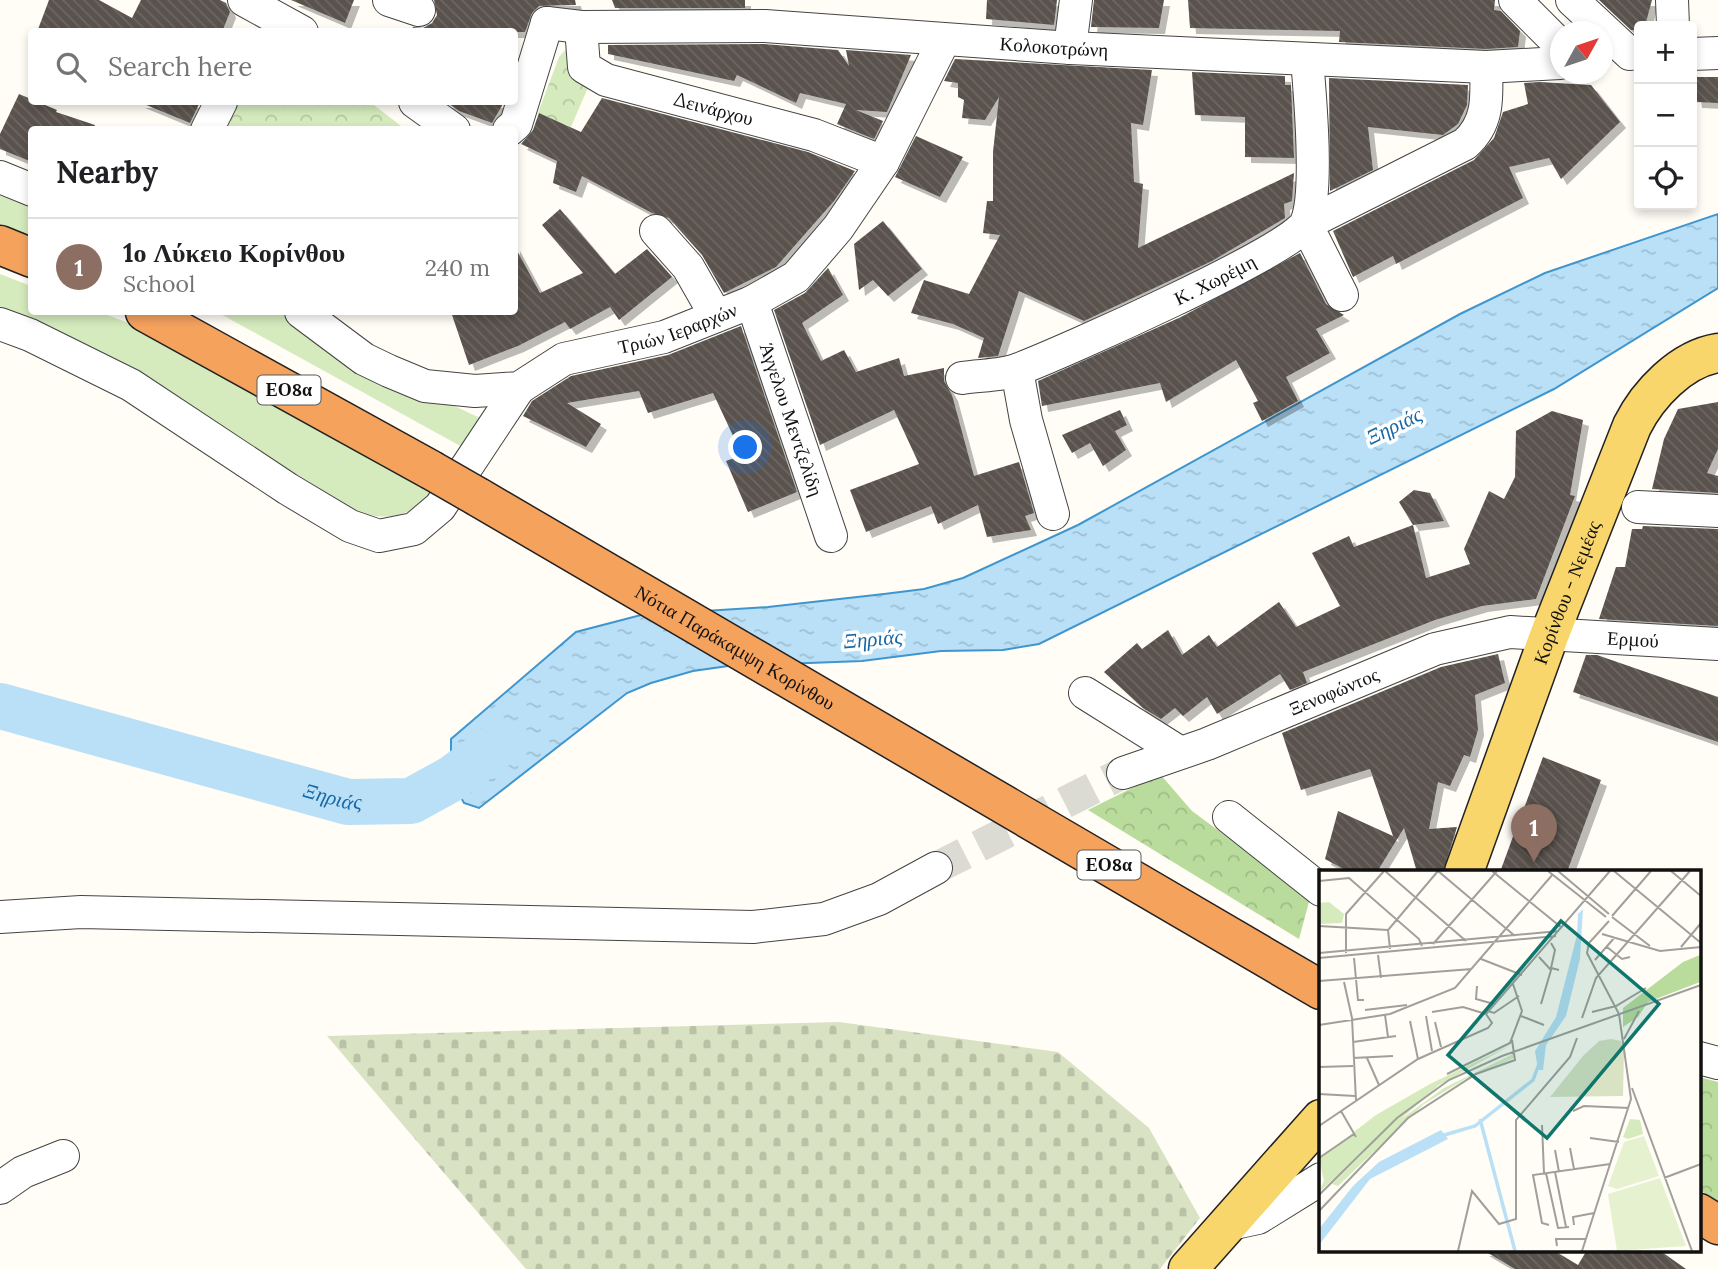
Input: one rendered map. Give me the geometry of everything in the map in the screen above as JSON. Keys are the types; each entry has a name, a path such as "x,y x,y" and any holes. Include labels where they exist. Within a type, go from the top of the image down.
{"highway":[{"path":"0,245 28,256"},
{"name":"Νότια Παράκαμψη Κορίνθου","path":"150,315 589,561 1313,986"},
{"path":"1700,1214 1718,1225"}],"main road":[{"name":"Κορίνθου - Νεμέας","path":"1465,870 1598,504 1644,403 1679,372 1718,353"},
{"path":"1188,1269 1319,1121"}],"street":[{"path":"389,0 419,10"},
{"path":"1070,48 1076,0"},
{"path":"1515,0 1550,35"},
{"path":"1572,0 1624,56"},
{"path":"1672,0 1673,21"},
{"path":"514,126 542,12"},
{"name":"Κολοκοτρώνη","path":"542,12 581,27 664,13 765,26 1070,48 1486,67 1550,64"},
{"path":"254,14 291,28"},
{"name":"Δεινάρχου","path":"581,27 584,67 606,80 801,132 883,162"},
{"name":"Τριών Ιεραρχών","path":"305,315 364,359 425,386 475,391 519,388 564,359 664,337 752,302 796,277 838,228 883,162 944,40"},
{"path":"1697,54 1718,53"},
{"path":"1307,60 1312,116 1311,182 1306,224 1342,295"},
{"name":"Κ. Χωρέμη","path":"962,378 1017,370 1220,277 1291,240 1306,224 1465,144 1479,132 1484,119 1486,67"},
{"path":"209,126 219,105"},
{"path":"419,105 448,126"},
{"path":"0,177 28,188"},
{"path":"656,231 688,267 716,316"},
{"name":"Άγγελου Μεντζελίδη","path":"752,302 831,536"},
{"path":"0,324 30,335 131,385 319,508 350,526 379,536 414,529 440,507 519,388"},
{"path":"1017,370 1026,420 1053,514"},
{"path":"1638,508 1718,511"},
{"name":"Ξενοφώντος","path":"1123,773 1208,744 1435,649 1510,632 1549,636"},
{"name":"Ερμού","path":"1549,636 1718,644"},
{"path":"1085,693 1179,752"},
{"path":"1228,817 1319,888"},
{"path":"0,917 81,912 753,926 824,919 879,899 936,868"},
{"path":"1700,1058 1718,1063"},
{"path":"0,1188 23,1172 63,1156"},
{"path":"1230,1224 1258,1218 1319,1180"}],"green space":[{"path":"569,46 589,85 571,127 538,113 559,57"},
{"path":"233,105 374,105 401,126 222,126"},
{"path":"0,186 28,198 28,237 0,225"},
{"path":"0,274 28,285 28,315 107,315 137,326 438,490 403,514 385,517 362,514 191,410 0,312"},
{"path":"222,315 288,315 349,356 484,420 464,448"},
{"path":"1160,774 1192,811 1310,898 1299,939 1088,810"},
{"path":"839,1022 1058,1052 1149,1128 1200,1218 1160,1269 526,1269 327,1036"},
{"path":"1700,1077 1718,1082 1718,1201 1700,1191"}],"water":[{"path":"1718,214 1718,288 1554,389 1039,644 1003,650 941,651 862,661 728,666 693,671 627,693 479,808 464,803 451,779 451,739 576,632 641,615 768,607 884,594 924,589 963,578 1078,525 1460,314 1545,273"}],"building":[{"path":"49,0 99,0 132,18 141,0 220,0 226,3 230,12 224,28 38,28"},
{"path":"291,0 354,0 345,23"},
{"path":"434,0 575,0 576,5 539,6 532,13 525,32 518,32 518,28 423,28 432,23 437,15"},
{"path":"612,0 745,0 745,8 615,8"},
{"path":"987,0 1057,0 1054,25 986,19"},
{"path":"1094,0 1164,0 1159,28 1091,27"},
{"path":"1188,0 1495,0 1494,10 1501,11 1520,31 1518,47 1486,49 1339,42 1340,31 1190,28"},
{"path":"1599,0 1652,0 1646,21 1634,21 1634,30"},
{"path":"764,44 838,50 849,66 846,50 911,55 887,112 856,110 883,121 874,139 837,124 846,104 800,93 796,103 737,75 734,81 608,54 608,45"},
{"path":"955,59 1152,70 1143,125 1131,123 1134,182 1143,184 1138,248 1294,173 1292,201 1284,204 1285,218 1212,261 1084,321 1019,291 998,356 978,358 984,338 953,324 911,313 924,280 969,294 1000,235 983,233 987,201 993,201 993,152 999,97 985,120 962,118 964,100 958,97 958,83 944,81"},
{"path":"1192,72 1285,76 1285,85 1291,85 1294,158 1245,157 1245,117 1195,115"},
{"path":"1697,77 1718,77 1718,103 1697,102"},
{"path":"1329,78 1468,85 1467,105 1458,124 1443,135 1368,127 1373,170 1330,191"},
{"path":"1524,83 1591,85 1620,122 1561,179 1549,158 1509,167 1523,198 1396,264 1393,256 1353,277 1333,231 1474,160 1494,138 1503,112 1528,104"},
{"path":"19,94 28,98 28,105 45,105 57,110 56,112 95,125 28,126 28,160 0,149 0,134"},
{"path":"602,98 808,152 855,171 834,201 776,267 724,293 702,255 669,218 652,213 582,176 576,192 553,183 557,161 521,144 533,130 539,113 581,132"},
{"path":"146,105 199,105 190,123"},
{"path":"450,105 502,105 492,123"},
{"path":"916,136 963,157 940,197 895,177"},
{"path":"560,209 615,274 647,249 672,277 619,320 610,307 570,329 565,322 518,346 469,365 452,315 518,315 518,252 540,293 583,273 542,225"},
{"path":"883,221 922,269 888,296 873,280 859,290 854,244"},
{"path":"1300,253 1326,304 1344,315 1316,329 1330,353 1286,377 1298,401 1262,421 1253,403 1258,401 1236,360 1166,402 1160,383 1042,406 1038,381 1181,317"},
{"path":"828,268 843,295 802,323 821,361 844,350 856,372 899,358 904,376 944,368 944,381 952,395 974,476 1019,462 1034,513 1025,516 1031,530 987,537 978,505 938,524 931,506 866,532 850,490 919,464 894,410 820,445 774,310 805,293"},
{"path":"741,326 797,492 748,512 726,461 742,455 713,393 648,413 639,391 567,403 601,424 586,447 523,416 532,401 571,376 668,355"},
{"path":"1718,402 1718,449 1707,473 1718,476 1718,493 1652,489 1664,439 1678,409"},
{"path":"1120,410 1127,425 1115,431 1126,450 1103,466 1090,443 1072,453 1062,435"},
{"path":"1552,411 1583,420 1570,495 1575,496 1536,599 1482,606 1435,620 1303,672 1307,683 1290,690 1280,674 1217,714 1207,697 1183,716 1175,708 1161,719 1143,708 1104,672 1137,643 1142,649 1168,630 1182,655 1209,635 1217,647 1279,602 1296,627 1340,606 1312,553 1349,536 1354,547 1413,525 1426,578 1470,564 1464,549 1489,491 1504,499 1515,477 1516,431"},
{"path":"1414,490 1430,493 1444,521 1413,525 1399,502"},
{"path":"1643,526 1718,529 1718,626 1599,619 1616,567 1625,567 1632,529 1642,529"},
{"path":"1498,654 1505,683 1475,695 1478,730 1470,757 1464,755 1450,786 1438,782 1429,829 1457,827 1444,870 1416,870 1404,828 1378,870 1345,870 1325,859 1338,811 1393,836 1370,769 1301,790 1282,733 1441,667"},
{"path":"1586,655 1597,655 1718,697 1718,742 1573,692"},
{"path":"1543,757 1601,780 1568,870 1501,870 1518,823 1551,820 1523,811"},
{"path":"1486,1252 1556,1252 1578,1265 1586,1252 1662,1252 1686,1269 1515,1269"}],"waterway":[{"name":"Ξηριάς","path":"0,706 348,802 411,801 451,779 502,742"}],"tunnel":[{"path":"936,868 1123,773"}],"place":[{"name":"1ο Λύκειο Κορίνθου","path":"1534,862"}]}
